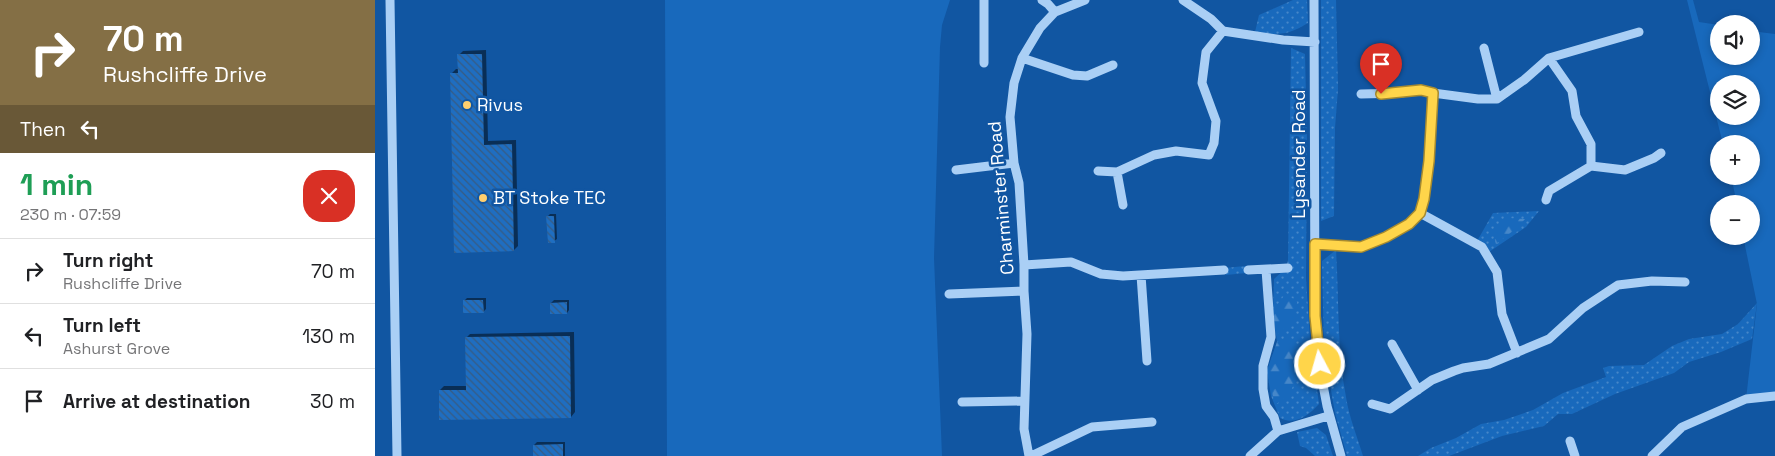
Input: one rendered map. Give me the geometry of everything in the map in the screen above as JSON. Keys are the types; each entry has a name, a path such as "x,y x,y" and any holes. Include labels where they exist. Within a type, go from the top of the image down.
{"street":[{"path":"390,0 397,456"},
{"path":"983,64 984,0"},
{"path":"1042,0 1055,12"},
{"name":"Charminster Road","path":"1030,456 1024,429 1027,334 1019,183 1014,163 1010,117 1013,83 1022,58 1040,28 1055,12 1085,0"},
{"path":"1183,0 1211,19 1223,31 1283,40 1315,42"},
{"name":"Lysander Road","path":"1315,0 1315,316 1328,416 1341,456"},
{"path":"1098,171 1117,172 1154,155 1176,151 1209,155 1214,143 1216,121 1202,83 1206,52 1223,31"},
{"path":"1361,94 1401,93 1421,90 1478,99 1497,99 1524,80 1549,58 1639,32"},
{"path":"1484,48 1497,99"},
{"path":"1022,58 1073,75 1087,76 1113,65"},
{"path":"1549,58 1572,91 1577,116 1591,144 1591,166"},
{"path":"1315,244 1361,247 1386,237 1409,224 1420,213 1424,199 1429,161 1433,93"},
{"path":"1546,200 1549,191 1591,166 1625,170 1654,158 1661,152"},
{"path":"956,170 1014,163"},
{"path":"1117,172 1123,205"},
{"path":"1420,213 1482,247 1497,272 1503,314 1514,354"},
{"path":"1024,265 1071,262 1101,274 1123,276 1223,270"},
{"path":"1248,270 1288,268"},
{"path":"1266,270 1271,337 1263,366 1263,389 1266,406 1274,417 1277,431"},
{"path":"1141,274 1147,360"},
{"path":"1372,404 1390,409 1432,380 1463,368 1489,364 1549,339 1583,308 1618,285 1652,281 1685,282"},
{"path":"949,294 1024,290"},
{"path":"1392,344 1418,390"},
{"path":"1653,456 1682,427 1746,399 1775,396"},
{"path":"962,402 1025,401"},
{"path":"1250,456 1277,431 1328,416"},
{"path":"1030,456 1092,427 1152,422"},
{"path":"1570,441 1575,456"}],"green space":[{"path":"665,0 950,0 942,25 940,47 934,258 942,456 667,456"},
{"path":"1293,0 1307,0 1308,23 1282,34 1255,32 1259,15"},
{"path":"1321,0 1336,0 1338,89 1335,128 1334,216 1321,221"},
{"path":"1687,0 1693,0 1699,22 1710,24 1710,65 1760,65 1760,32 1775,34 1775,396 1746,399 1757,304 1745,245 1760,245 1760,195 1735,195 1733,185 1760,185 1760,135 1721,135 1718,125 1760,125 1760,75 1710,75 1710,92"},
{"path":"1291,48 1305,54 1307,143 1306,278 1310,339 1319,404 1311,412 1291,421 1280,418 1271,396 1267,371 1277,342 1273,311 1274,279 1286,268 1288,260"},
{"path":"1539,211 1526,227 1486,254 1476,243 1493,213"},
{"path":"1506,218 1525,219 1496,244 1495,229"},
{"path":"1336,250 1343,379 1349,412 1363,456 1347,456 1335,413 1324,350 1322,261"},
{"path":"1245,266 1246,273 1226,275 1225,268"},
{"path":"1286,293 1297,302 1294,319 1276,336 1273,311"},
{"path":"1757,303 1752,339 1721,352 1689,362 1674,373 1615,394 1572,414 1558,414 1544,426 1502,436 1449,456 1418,456 1481,424 1504,420 1533,410 1563,393 1606,377 1603,368 1609,366 1644,365 1672,346 1689,339 1722,334 1738,324"},
{"path":"1290,338 1299,351 1298,375 1289,395 1275,405 1267,371 1277,342"},
{"path":"1317,428 1326,435 1333,456 1315,456 1306,448 1300,446 1297,432"}],"building":[{"name":"BT Stoke TEC","path":"457,54 482,54 484,145 512,144 514,251 454,253 450,73 458,73"},
{"path":"546,216 554,216 555,243 548,243"},
{"path":"463,300 483,300 484,313 463,313"},
{"path":"567,302 567,314 550,314 550,303"},
{"path":"570,336 571,418 439,420 439,390 466,390 465,337"},
{"path":"563,444 563,456 533,456 533,445"}],"place":[{"name":"Rivus","path":"467,105"},
{"name":"BT Stoke TEC","path":"483,198"}],"route":[{"path":"1320,364 1315,316 1315,244 1361,247 1386,237 1409,224 1420,213 1424,199 1429,161 1433,93 1421,90 1381,94"}]}
